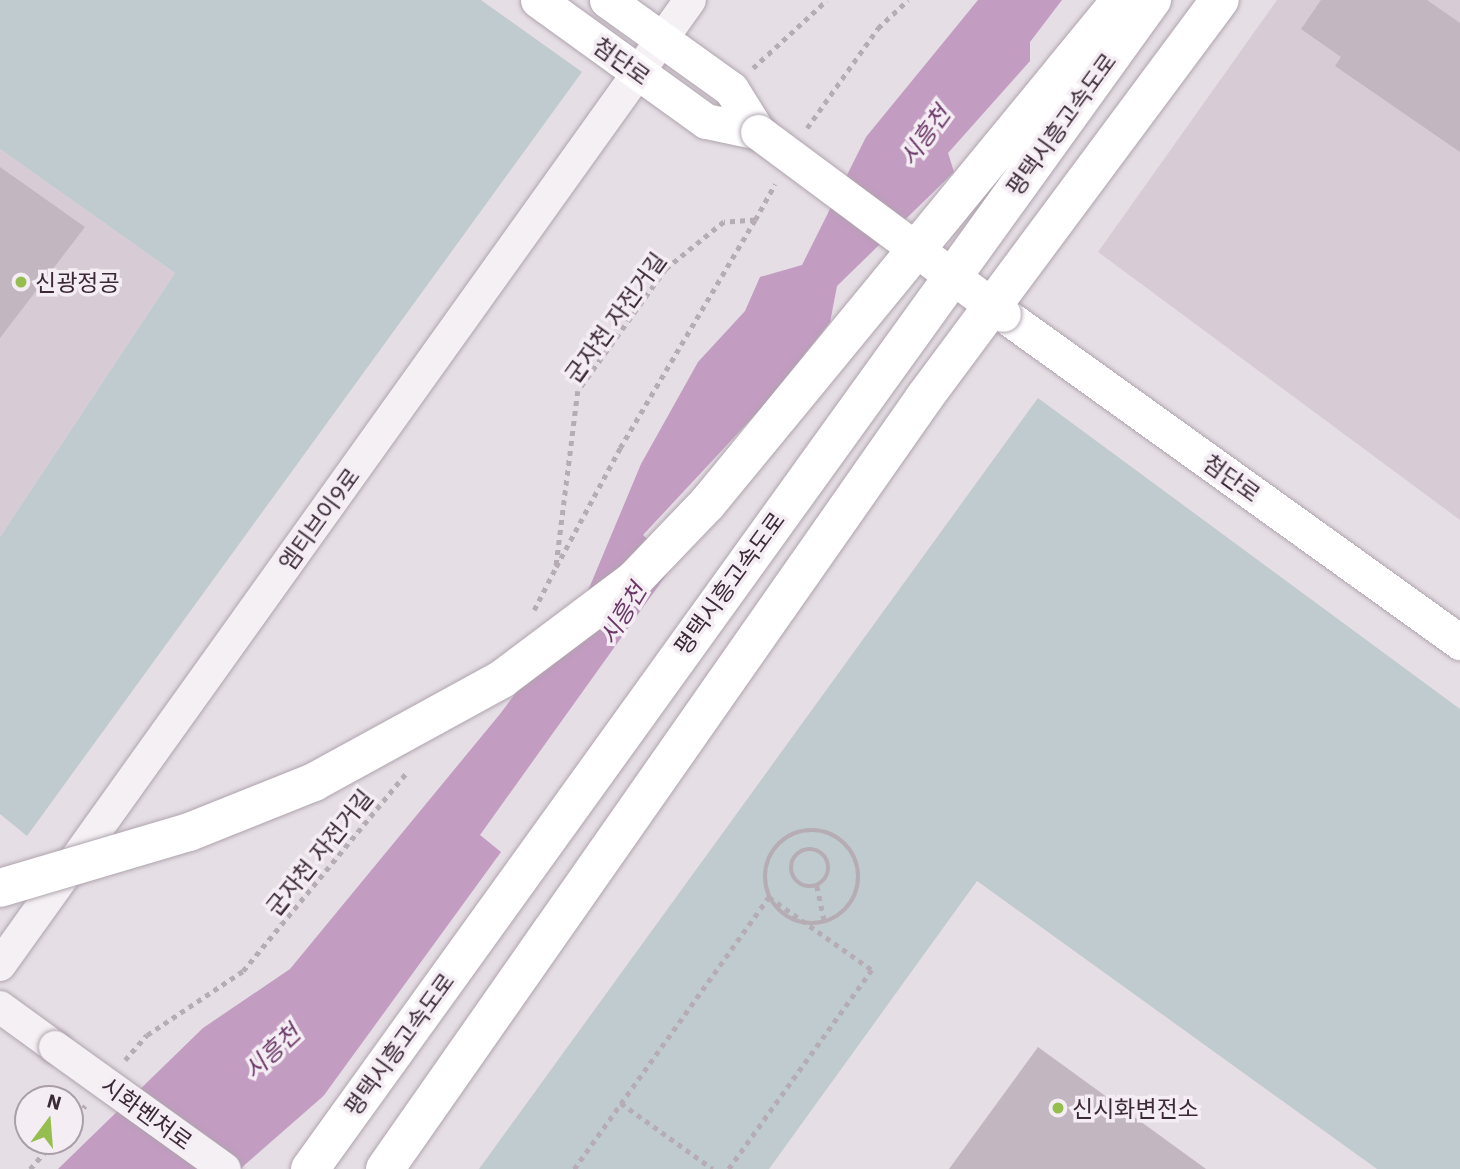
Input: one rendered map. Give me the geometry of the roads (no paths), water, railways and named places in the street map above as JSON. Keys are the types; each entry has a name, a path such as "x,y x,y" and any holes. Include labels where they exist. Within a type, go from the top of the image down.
{"highway":[{"path":"0,888 189,832 314,782 502,679 635,579 707,504 1121,0"},
{"name":"평택시흥고속도로","path":"310,1169 1152,0"},
{"path":"385,1169 924,398 1220,0"}],"main road":[{"name":"첨단로","path":"538,0 706,121 758,132"},
{"name":"첨단로","path":"607,0 731,89 758,132 1003,314 1460,642"}],"street":[{"name":"엠티브이9로","path":"0,965 690,0"},
{"name":"시화벤처로","path":"0,1007 225,1169"}],"water":[{"name":"시흥천","path":"978,0 1062,0 1030,42 1030,61 948,153 954,172 837,286 824,354 432,1001 240,1169 58,1169 72,1155 84,1155 84,1144 203,1028 290,969 500,714 582,605 641,464 698,362 745,311 760,277 802,265 866,137"}],"place":[{"name":"신광정공","path":"21,282"},
{"name":"신시화변전소","path":"1058,1108"}]}
